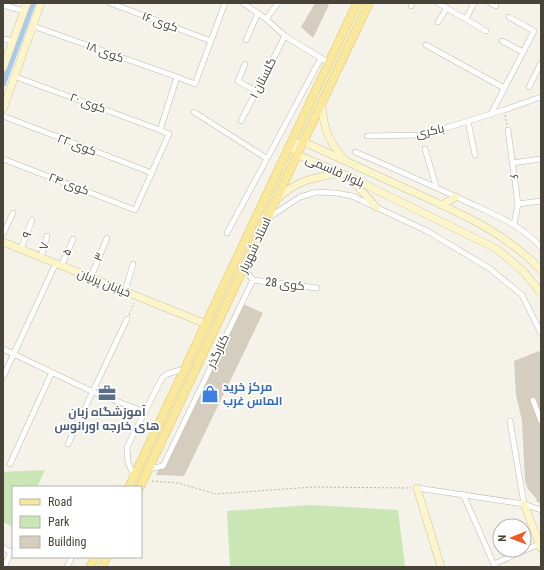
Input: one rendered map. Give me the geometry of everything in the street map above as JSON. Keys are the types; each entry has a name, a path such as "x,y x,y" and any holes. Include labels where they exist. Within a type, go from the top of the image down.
{"main road":[{"path":"3,68 27,3"},
{"path":"3,109 16,77 41,3"},
{"name":"استاد شهریار","path":"129,486 357,3"},
{"name":"استاد شهریار","path":"142,484 370,3"},
{"path":"322,104 322,122 328,136 346,161"},
{"name":"بلوار قاسمی","path":"541,270 525,253 506,239 441,205 304,142 290,145 298,155 340,172 497,249 524,272 541,293"},
{"path":"276,201 289,187 316,177 340,172"},
{"path":"348,176 376,207"},
{"path":"441,205 456,197"},
{"name":"خیابان پرنیان","path":"3,242 206,324"},
{"path":"145,453 155,457"},
{"path":"417,488 442,567"},
{"path":"524,504 540,546"},
{"path":"90,567 94,558"},
{"path":"102,567 106,558"}],"street":[{"name":"کوی ۱۶","path":"110,3 211,41"},
{"path":"211,41 224,3"},
{"path":"245,3 285,36 328,63"},
{"path":"266,19 278,3"},
{"path":"438,3 486,31"},
{"path":"466,19 474,3"},
{"path":"490,3 496,6"},
{"path":"3,5 24,11"},
{"path":"438,22 447,8"},
{"path":"246,40 258,13"},
{"path":"492,114 534,31 509,17"},
{"name":"کوی ۱۸","path":"33,26 195,84 211,41"},
{"name":"۱ گلستان","path":"241,121 285,36"},
{"path":"3,39 13,41"},
{"path":"502,42 523,52"},
{"path":"426,45 504,88"},
{"path":"227,233 321,58"},
{"path":"530,87 541,63"},
{"path":"245,64 238,81 256,91"},
{"name":"کوی ۲۰","path":"16,77 160,130"},
{"path":"152,173 169,134 160,130 177,77"},
{"name":"باکری","path":"366,136 423,135 541,97"},
{"path":"194,112 266,158"},
{"name":"کوی ۲۲","path":"3,116 152,173"},
{"path":"468,121 475,155"},
{"name":"۶","path":"508,130 518,204 514,224"},
{"path":"425,149 436,186"},
{"path":"355,152 436,186 514,224 531,236 541,247"},
{"name":"کوی ۲۴","path":"3,159 135,210 152,173"},
{"path":"512,163 540,159"},
{"path":"268,219 300,197 317,192 352,196 427,231 489,268 522,295 541,333"},
{"path":"518,204 541,201"},
{"path":"3,234 13,213"},
{"name":"۹","path":"21,249 32,220"},
{"name":"۷","path":"41,257 47,236"},
{"name":"۳","path":"90,277 107,238"},
{"name":"۵","path":"3,377 73,239"},
{"path":"125,291 133,264"},
{"path":"244,269 253,280"},
{"name":"کوی 28","path":"253,280 317,288"},
{"name":"کنارگذر","path":"149,469 163,466 253,280"},
{"path":"68,444 127,319"},
{"path":"3,348 93,392 145,412"},
{"path":"134,475 128,463 127,447 162,378 167,374 184,369"},
{"path":"10,464 52,372"},
{"path":"534,400 541,421"},
{"path":"510,421 524,504"},
{"path":"417,488 524,504 541,510"},
{"path":"463,494 494,566 540,546"},
{"path":"3,548 11,552 4,567"},
{"path":"67,567 72,558"}],"path":[{"path":"504,110 508,130"},
{"path":"127,319 137,296"},
{"path":"142,484 178,483 216,494 313,487 417,488"}],"green space":[{"path":"45,470 37,486 12,486 12,526 3,522 3,472"},
{"path":"311,505 398,510 405,567 230,567 227,511"}],"building":[{"path":"315,3 325,3 329,5 313,38 301,27"},
{"name":"مرکز خرید الماس غرب","path":"241,303 263,313 184,476 156,475"},
{"path":"539,351 541,357 541,503 537,502 536,498 528,489 525,481 522,421 516,395 514,361"}],"waterway":[{"path":"3,84 33,3"}],"place":[{"name":"آموزشگاه زبان های خارجه اورانوس","path":"107,393"},
{"name":"مرکز خرید الماس غرب","path":"210,394"}]}
